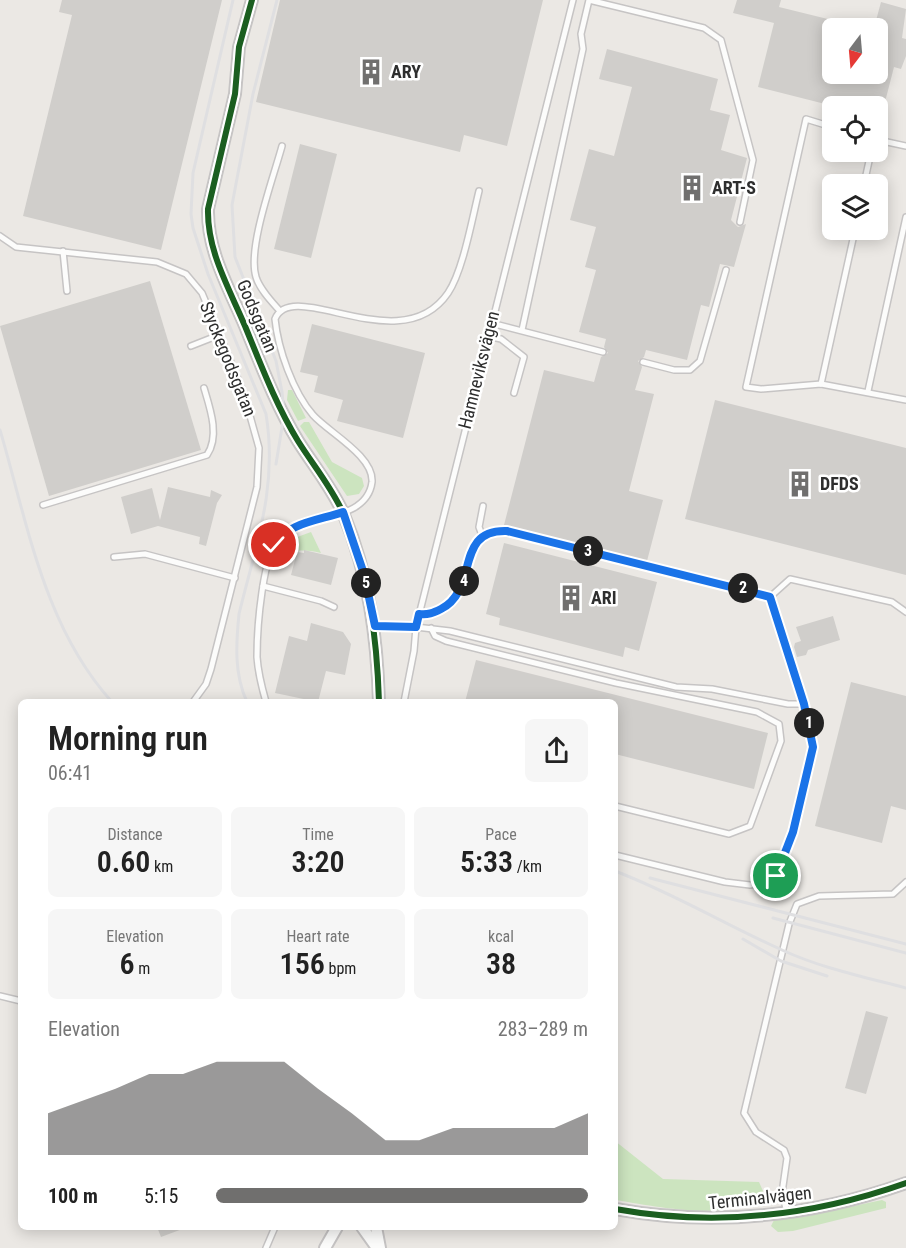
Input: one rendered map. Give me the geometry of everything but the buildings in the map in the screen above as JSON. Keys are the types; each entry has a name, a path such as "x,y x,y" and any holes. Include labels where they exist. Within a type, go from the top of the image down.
{"street":[{"name":"Godsgatan","path":"252,0 239,47 235,94 208,209 208,224 216,259 268,382 298,441 343,512 364,574 375,626"},
{"path":"375,626 380,699"},
{"name":"Terminalvägen","path":"618,1209 701,1220 787,1212 837,1203 906,1183"},
{"path":"324,1248 335,1230"},
{"path":"364,1230 379,1248"},
{"path":"376,1230 379,1248"}],"lane":[{"name":"Hamneviksvägen","path":"405,699 419,614 573,0"},
{"path":"522,330 583,49 581,34 589,0 714,32 726,50 737,106 753,160 740,222"},
{"path":"822,124 807,119 746,387 761,389 821,384 868,391 906,400"},
{"path":"888,142 906,146"},
{"path":"280,311 256,278 255,261 257,238 282,146"},
{"path":"265,699 257,659 260,604 274,545 284,533 343,512 364,498 370,488 370,470 352,449 313,415 297,389 276,330 275,318 280,311 305,306 388,322 405,322 421,317 439,304 455,280 479,191"},
{"path":"868,391 906,217"},
{"name":"Styckegodsgatan","path":"0,236 16,247 157,262 186,274 202,293 243,391 259,448 257,487 235,578 206,684 195,699"},
{"path":"821,384 853,240"},
{"path":"63,251 67,291"},
{"path":"643,362 674,370 690,370 700,361 726,270"},
{"path":"491,323 603,352"},
{"path":"191,346 219,334"},
{"path":"488,336 501,339 524,357 514,393"},
{"path":"43,505 207,455 213,437 211,413 204,388"},
{"path":"482,535 479,527 483,506"},
{"path":"419,614 428,615 444,607 459,595 472,549 482,535 495,530 507,531 770,597"},
{"path":"114,557 145,554 235,578"},
{"path":"770,597 790,579 892,602 906,612"},
{"path":"263,586 321,601 334,608"},
{"path":"618,856 725,882 750,885 767,883 776,876 793,832 812,759 813,738 770,597"},
{"path":"375,626 431,628 676,687 712,689 788,704 804,704"},
{"path":"431,628 435,636 446,641 616,683 757,712 779,724 781,741 750,826 729,834 618,807"},
{"path":"787,1212 782,1193 786,1169 784,1150 756,1132 744,1113 789,924 797,904 819,897 893,894 906,882"},
{"path":"0,996 18,1000"},
{"path":"266,1248 274,1230"}],"green space":[{"path":"288,390 292,390 306,418 298,421 287,400"},
{"path":"304,422 309,422 332,462 362,478 364,486 359,494 347,496 300,426"},
{"path":"311,532 321,553 284,549 289,540"},
{"path":"618,1143 663,1179 759,1182 763,1191 751,1202 734,1208 715,1211 671,1209 618,1200"},
{"path":"882,1200 886,1202 886,1208 793,1231 778,1232 771,1226 774,1220 802,1217"}],"railway":[{"path":"233,0 193,173 191,214 193,228 208,274 266,414 269,441 267,491 258,539 239,614 237,636 238,670 246,699"},
{"path":"276,464 284,415 282,392 276,361 235,257 232,205 253,94 277,0"},
{"path":"0,430 30,538 54,608 89,673 110,699"},
{"path":"618,872 797,956 843,972 906,988"},
{"path":"650,878 906,944"},
{"path":"773,918 906,953"},
{"path":"743,939 781,961 827,976"}],"cycle path":[{"path":"252,0 239,47 235,94 208,209 211,240 220,269 276,399 298,441 334,496 353,538 366,584 374,630 379,699"},
{"path":"618,1209 689,1217 762,1216 834,1204 906,1183"}],"place":[{"name":"ARY","path":"371,72"},
{"name":"ART-S","path":"692,188"},
{"name":"DFDS","path":"800,484"},
{"name":"ARI","path":"571,598"}],"route":[{"path":"274,545 284,533 294,528 343,512 357,549 375,626 416,627 419,614 428,615 453,601 462,588 472,549 482,535 495,530 759,592 770,597 813,738 812,759 793,832 776,876"}]}
